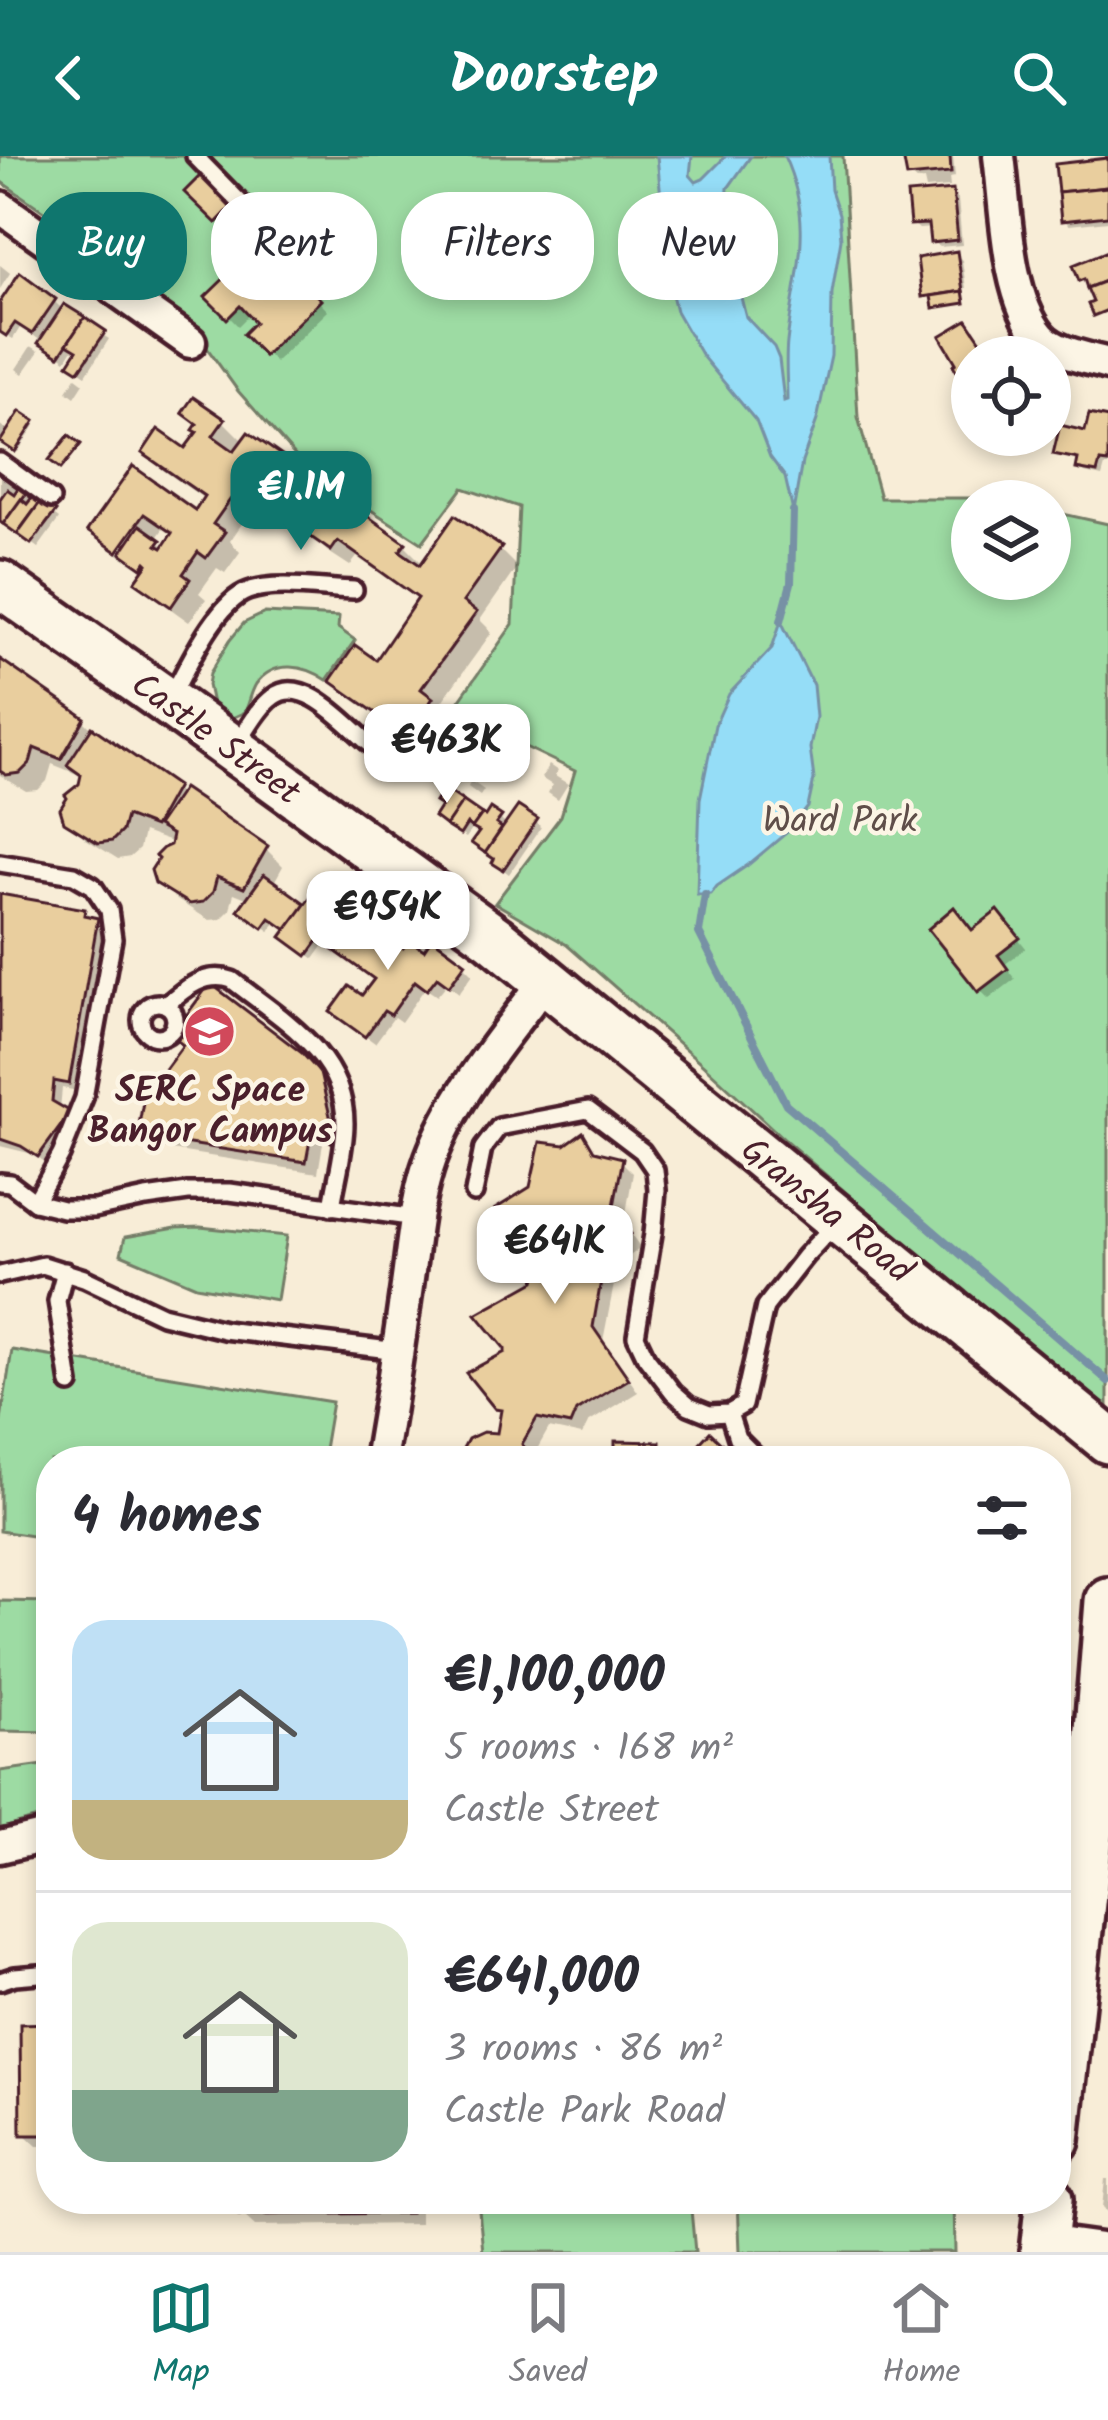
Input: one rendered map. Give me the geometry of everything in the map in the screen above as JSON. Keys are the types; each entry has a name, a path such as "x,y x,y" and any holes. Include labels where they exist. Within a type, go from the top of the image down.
{"street":[{"path":"999,156 1016,292 1041,338 1059,349 1108,364"},
{"path":"0,207 190,342"},
{"name":"Castle Street","path":"0,584 547,980"},
{"path":"382,1446 416,1219 430,1159 452,1112 547,980"},
{"name":"Gransha Road","path":"547,980 1108,1440"},
{"path":"1071,1976 1100,1821 1108,1601"},
{"path":"0,1847 36,1839"},
{"path":"1045,2231 1108,2250"}],"lane":[{"path":"195,156 230,192"},
{"path":"0,462 51,499"},
{"path":"168,702 227,606 245,592 270,587 354,590"},
{"path":"233,749 276,693 291,689 319,700 370,744"},
{"path":"0,863 74,874 93,886 109,910 113,939 84,1098 61,1155 34,1202"},
{"path":"166,1005 208,976 218,975 232,980 312,1043 334,1072 346,1121 332,1207"},
{"path":"474,1193 483,1148 499,1127 588,1110 642,1151 655,1170 657,1190 636,1336 673,1391 688,1406 709,1414 729,1413 743,1405 765,1307 840,1219"},
{"path":"0,1182 10,1183 34,1202 63,1209 94,1209 188,1192 230,1192 416,1219"},
{"path":"0,1275 43,1264 162,1315 224,1330 398,1351"},
{"path":"65,1271 57,1301 70,1384"},
{"path":"729,1413 737,1438 745,1446"},
{"path":"0,1981 36,1973"}],"green space":[{"name":"Ward Park","path":"0,156 843,156 858,417 880,498 951,498 951,600 1071,600 1071,516 1108,524 1108,1411 785,1140 567,945 495,903 561,816 575,771 449,715 513,624 519,507 463,488 422,543 306,468 238,391 192,327 160,300 187,300 187,192 36,192 36,206 0,181"},
{"path":"265,613 339,617 338,628 355,640 327,680 290,667 263,676 245,712 232,718 212,704 210,673 244,623"},
{"path":"200,1227 287,1236 277,1300 196,1286 121,1254 125,1237"},
{"path":"12,1350 332,1402 325,1446 36,1446 36,1537 0,1531 0,1426"},
{"path":"0,1601 36,1602 36,1732 0,1731"},
{"path":"36,1766 36,1818 0,1829 0,1771"},
{"path":"479,2214 691,2214 695,2252 483,2252"},
{"path":"739,2214 954,2214 955,2252 740,2252"}],"water":[{"path":"657,156 692,156 690,175 696,182 726,156 751,156 728,192 660,192"},
{"path":"784,156 829,156 841,239 832,293 831,356 793,512 785,477 770,457 756,421 702,356 673,300 742,300 746,317 774,347 787,400 787,342 801,227 794,181"},
{"path":"781,621 813,685 816,717 810,748 814,779 808,807 791,829 711,894 697,894 700,799 715,725 729,694 772,648"}],"building":[{"path":"903,156 950,156 951,173 907,177"},
{"path":"1108,158 1108,187 1058,192 1055,164"},
{"path":"205,171 225,192 211,192 211,218 184,192"},
{"path":"1108,187 1108,216 1061,221 1058,192"},
{"path":"953,190 958,240 930,243 928,224 910,225 907,194"},
{"path":"957,251 963,291 922,297 917,258"},
{"path":"1108,251 1108,280 1087,288 1073,265"},
{"path":"20,272 36,284 36,300 55,300 32,334 15,323 6,336 0,332 0,302"},
{"path":"1108,280 1108,310 1093,316 1087,288"},
{"path":"211,291 211,300 321,300 264,356 243,334 255,322 240,306 227,319 205,297"},
{"path":"963,291 965,303 933,308 931,296"},
{"path":"64,304 85,317 59,356 38,343"},
{"path":"85,317 106,331 79,371 68,364 77,350 67,344"},
{"path":"967,320 978,336 951,336 951,355 940,336"},
{"path":"193,397 225,419 213,436 234,451 248,432 406,543 400,551 420,565 455,515 502,547 463,602 477,612 421,689 433,698 407,735 330,681 355,645 376,660 418,598 338,541 331,551 305,533 312,524 254,483 237,506 230,500 213,524 225,532 206,558 198,552 183,574 190,579 171,607 135,582 148,564 142,568 121,553 140,525 161,540 157,545 162,548 172,533 144,514 117,552 87,531 133,466 195,510 204,496 142,453 158,429 185,448 197,432 193,430 197,424 182,413"},
{"path":"20,411 35,421 15,452 0,442"},
{"path":"1089,414 1108,418 1108,463 1100,462 1097,473 1076,469 1078,459 1063,456 1071,456 1071,428 1085,431"},
{"path":"69,435 81,444 61,469 49,460"},
{"path":"20,485 28,491 3,524 0,499 7,489 14,494"},
{"path":"34,495 41,501 17,534 3,524 21,499 27,504"},
{"path":"41,501 56,511 31,544 17,534"},
{"path":"0,659 85,718 61,759 34,748 30,763 20,773 0,771"},
{"path":"92,727 177,786 154,827 126,816 122,831 112,841 98,843 64,822 60,809 65,795 79,784 81,775 67,765"},
{"path":"183,788 268,846 244,888 217,877 213,892 203,902 189,904 155,883 151,870 158,859 155,856 170,845 172,835 157,826"},
{"path":"444,788 463,801 446,826 434,817 441,806 435,802"},
{"path":"463,801 482,814 460,835 446,826"},
{"path":"518,806 538,819 503,870 485,853"},
{"path":"490,808 502,816 496,824 502,828 485,853 471,843 479,832 472,828"},
{"path":"264,874 306,904 287,930 270,918 263,928 238,910"},
{"path":"0,894 85,909 84,915 98,918 69,1084 54,1081 52,1101 71,1112 38,1157 0,1139"},
{"path":"311,896 337,915 307,956 281,937"},
{"path":"954,907 972,930 998,910 1020,938 998,955 1008,969 978,992 928,929"},
{"path":"357,915 403,948 409,940 424,950 432,938 466,963 449,986 437,977 427,990 415,981 391,1015 384,1011 365,1037 330,1012 349,986 362,995 374,979 332,949"},
{"name":"SERC Space Bangor Campus","path":"210,983 302,1053 320,1073 337,1146 312,1129 306,1162 137,1136 147,1079 158,1079 183,1045 171,1036"},
{"path":"583,1132 594,1151 623,1158 613,1211 631,1234 606,1252 593,1327 629,1379 576,1411 570,1425 537,1418 523,1446 464,1446 483,1432 497,1433 501,1410 495,1409 466,1373 505,1352 476,1314 535,1281 540,1261 495,1209 530,1187 540,1142 565,1145"},
{"path":"710,1432 725,1446 697,1446"},
{"path":"615,1441 660,1442 660,1446 615,1446"},
{"path":"36,2023 36,2135 21,2135 20,2024"}],"waterway":[{"path":"781,621 791,583 793,512"},
{"path":"705,894 699,933 786,1104 1108,1381"}],"place":[{"name":"SERC Space Bangor Campus","path":"210,1032"}]}
